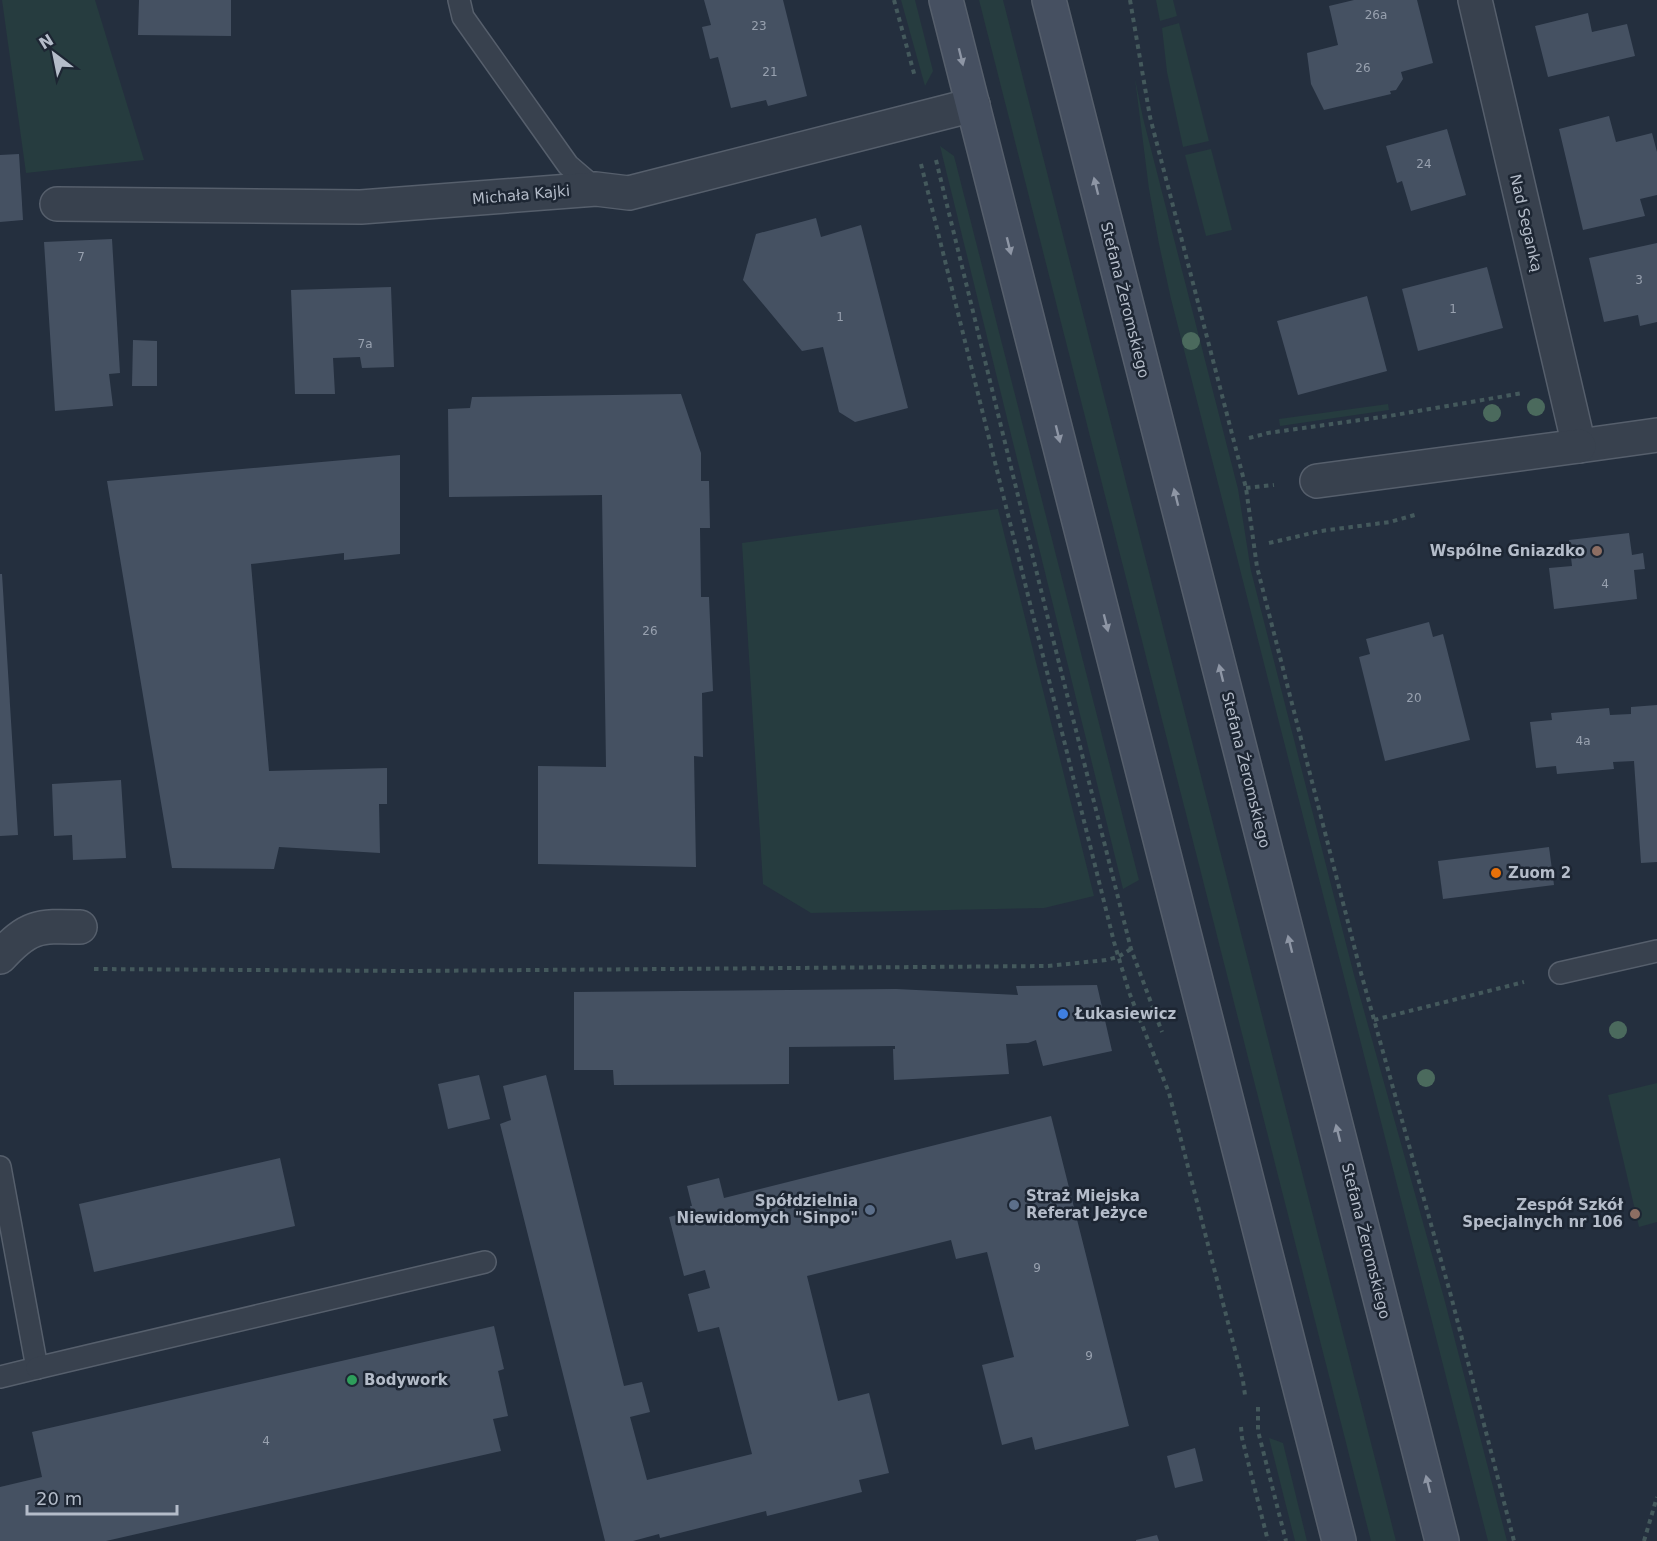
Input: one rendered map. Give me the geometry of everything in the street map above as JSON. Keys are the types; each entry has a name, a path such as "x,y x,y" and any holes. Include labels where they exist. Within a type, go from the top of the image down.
{"main road":[{"path":"946,0 1339,1541"},
{"name":"Stefana Żeromskiego","path":"1049,0 1442,1541"}],"street":[{"name":"Nad Seganką","path":"1474,0 1579,446"},
{"name":"Michała Kajki","path":"57,204 362,207 596,189 629,193 973,105"},
{"path":"1317,481 1657,435"},
{"path":"0,957 31,930 48,927 80,927"}],"lane":[{"path":"459,0 463,17 568,165 596,189"},
{"path":"1560,973 1657,951"},
{"path":"0,1167 38,1368"},
{"path":"0,1377 485,1262"}],"path":[{"path":"894,0 916,82"},
{"path":"1130,0 1150,117 1246,488 1257,567 1374,1020 1451,1296 1514,1541"},
{"path":"934,154 1131,949 1164,1038"},
{"path":"920,162 1118,957 1129,992 1169,1093 1245,1395"},
{"path":"1249,438 1268,433 1389,416 1545,389 1567,398"},
{"path":"85,969 408,971 1036,966 1106,960 1118,957 1131,949"},
{"path":"1374,1020 1560,973"},
{"path":"1259,1397 1258,1431 1286,1541"},
{"path":"1241,1427 1268,1541"},
{"path":"1644,1541 1657,1497"}],"green space":[{"path":"2,0 95,0 144,160 26,173"},
{"path":"901,0 915,0 933,71 925,86"},
{"path":"979,0 1003,0 1396,1541 1371,1541"},
{"path":"1156,0 1173,0 1177,16 1160,21"},
{"path":"1179,23 1209,141 1183,147 1167,72 1162,28"},
{"path":"1135,79 1238,489 1251,571 1354,975 1444,1298 1507,1541 1488,1541 1171,299 1149,189"},
{"path":"940,146 954,156 1139,880 1123,889"},
{"path":"1211,149 1232,230 1206,236 1185,155"},
{"path":"1388,404 1389,410 1280,426 1279,419"},
{"path":"998,509 1094,896 1044,908 811,913 763,884 742,543"},
{"path":"1657,1083 1657,1222 1639,1227 1608,1095"},
{"path":"1269,1438 1283,1443 1307,1541 1295,1541"}],"building":[{"path":"139,0 231,0 231,36 138,35"},
{"path":"704,0 783,0 807,96 768,106 766,100 731,108 718,57 710,59 702,27 711,25"},
{"path":"1354,0 1417,0 1433,63 1401,72 1403,79 1396,90 1390,91 1391,94 1324,110 1311,84 1307,53 1338,45 1329,6"},
{"path":"1588,13 1592,32 1627,24 1635,56 1548,77 1535,26"},
{"path":"1609,116 1616,142 1652,133 1657,152 1657,195 1640,199 1645,216 1583,230 1559,129"},
{"path":"1447,129 1466,195 1411,211 1402,181 1397,183 1386,146"},
{"path":"19,154 23,220 0,222 0,155"},
{"path":"816,218 821,237 861,225 908,408 855,422 839,412 823,347 802,351 743,280 756,234"},
{"path":"112,239 120,373 109,374 113,406 55,411 44,242"},
{"path":"1657,243 1657,322 1640,326 1638,315 1604,322 1589,258"},
{"path":"1487,267 1503,328 1418,351 1402,289"},
{"path":"391,287 394,367 362,368 360,357 333,358 335,394 295,394 291,290"},
{"path":"1367,296 1387,371 1298,395 1277,321"},
{"path":"133,340 157,341 157,386 132,386"},
{"path":"681,394 701,453 701,481 709,481 710,528 700,528 701,597 709,597 713,691 702,693 703,757 694,756 696,867 538,864 538,766 606,767 602,495 449,497 448,409 470,408 472,397"},
{"path":"400,455 400,554 344,560 344,553 251,564 269,771 387,768 387,804 379,804 380,853 279,847 274,869 172,868 107,481"},
{"path":"1629,533 1632,555 1643,553 1645,569 1634,570 1637,599 1554,609 1549,568 1572,566 1569,540"},
{"path":"0,574 2,574 18,835 0,836"},
{"path":"1429,622 1433,637 1443,634 1470,740 1385,761 1359,657 1370,654 1366,639"},
{"path":"1657,705 1657,862 1641,863 1634,761 1613,762 1614,769 1557,774 1556,766 1536,768 1530,722 1552,720 1551,713 1609,708 1610,715 1631,714 1631,707"},
{"path":"121,780 126,858 73,860 72,835 54,836 52,784"},
{"name":"Zuom 2","path":"1549,847 1554,885 1443,899 1438,861"},
{"path":"1097,985 1112,1051 1043,1066 1036,1040 1028,1043 1006,1044 1009,1074 894,1080 893,1049 895,1046 789,1047 789,1084 614,1085 613,1070 574,1070 574,992 896,989 1018,995 1016,986"},
{"path":"479,1075 490,1119 448,1129 438,1084"},
{"path":"546,1075 624,1386 642,1382 650,1412 630,1417 647,1480 752,1454 719,1327 698,1332 688,1294 710,1288 705,1270 684,1276 669,1217 691,1211 687,1186 719,1178 724,1198 1051,1116 1129,1426 1035,1450 1032,1437 1002,1445 982,1365 1014,1357 987,1252 956,1259 951,1240 807,1276 838,1401 869,1393 889,1473 859,1480 862,1492 767,1516 766,1511 660,1538 659,1534 633,1541 605,1541 500,1124 511,1120 503,1086"},
{"path":"280,1158 295,1226 94,1272 79,1204"},
{"path":"494,1326 504,1369 498,1371 508,1416 493,1419 501,1451 106,1541 0,1541 0,1487 42,1477 32,1432"},
{"path":"1195,1448 1203,1481 1175,1488 1167,1456"},
{"path":"1157,1535 1159,1541 1136,1541 1136,1540"}],"place":[{"name":"Wspólne Gniazdko","path":"1597,551"},
{"name":"Zuom 2","path":"1496,873"},
{"name":"Łukasiewicz","path":"1063,1014"},
{"name":"Straż Miejska Referat Jeżyce","path":"1014,1205"},
{"name":"Spółdzielnia Niewidomych \"Sinpo\"","path":"870,1210"},
{"name":"Zespół Szkół Specjalnych nr 106","path":"1635,1214"},
{"name":"Bodywork","path":"352,1380"}]}
